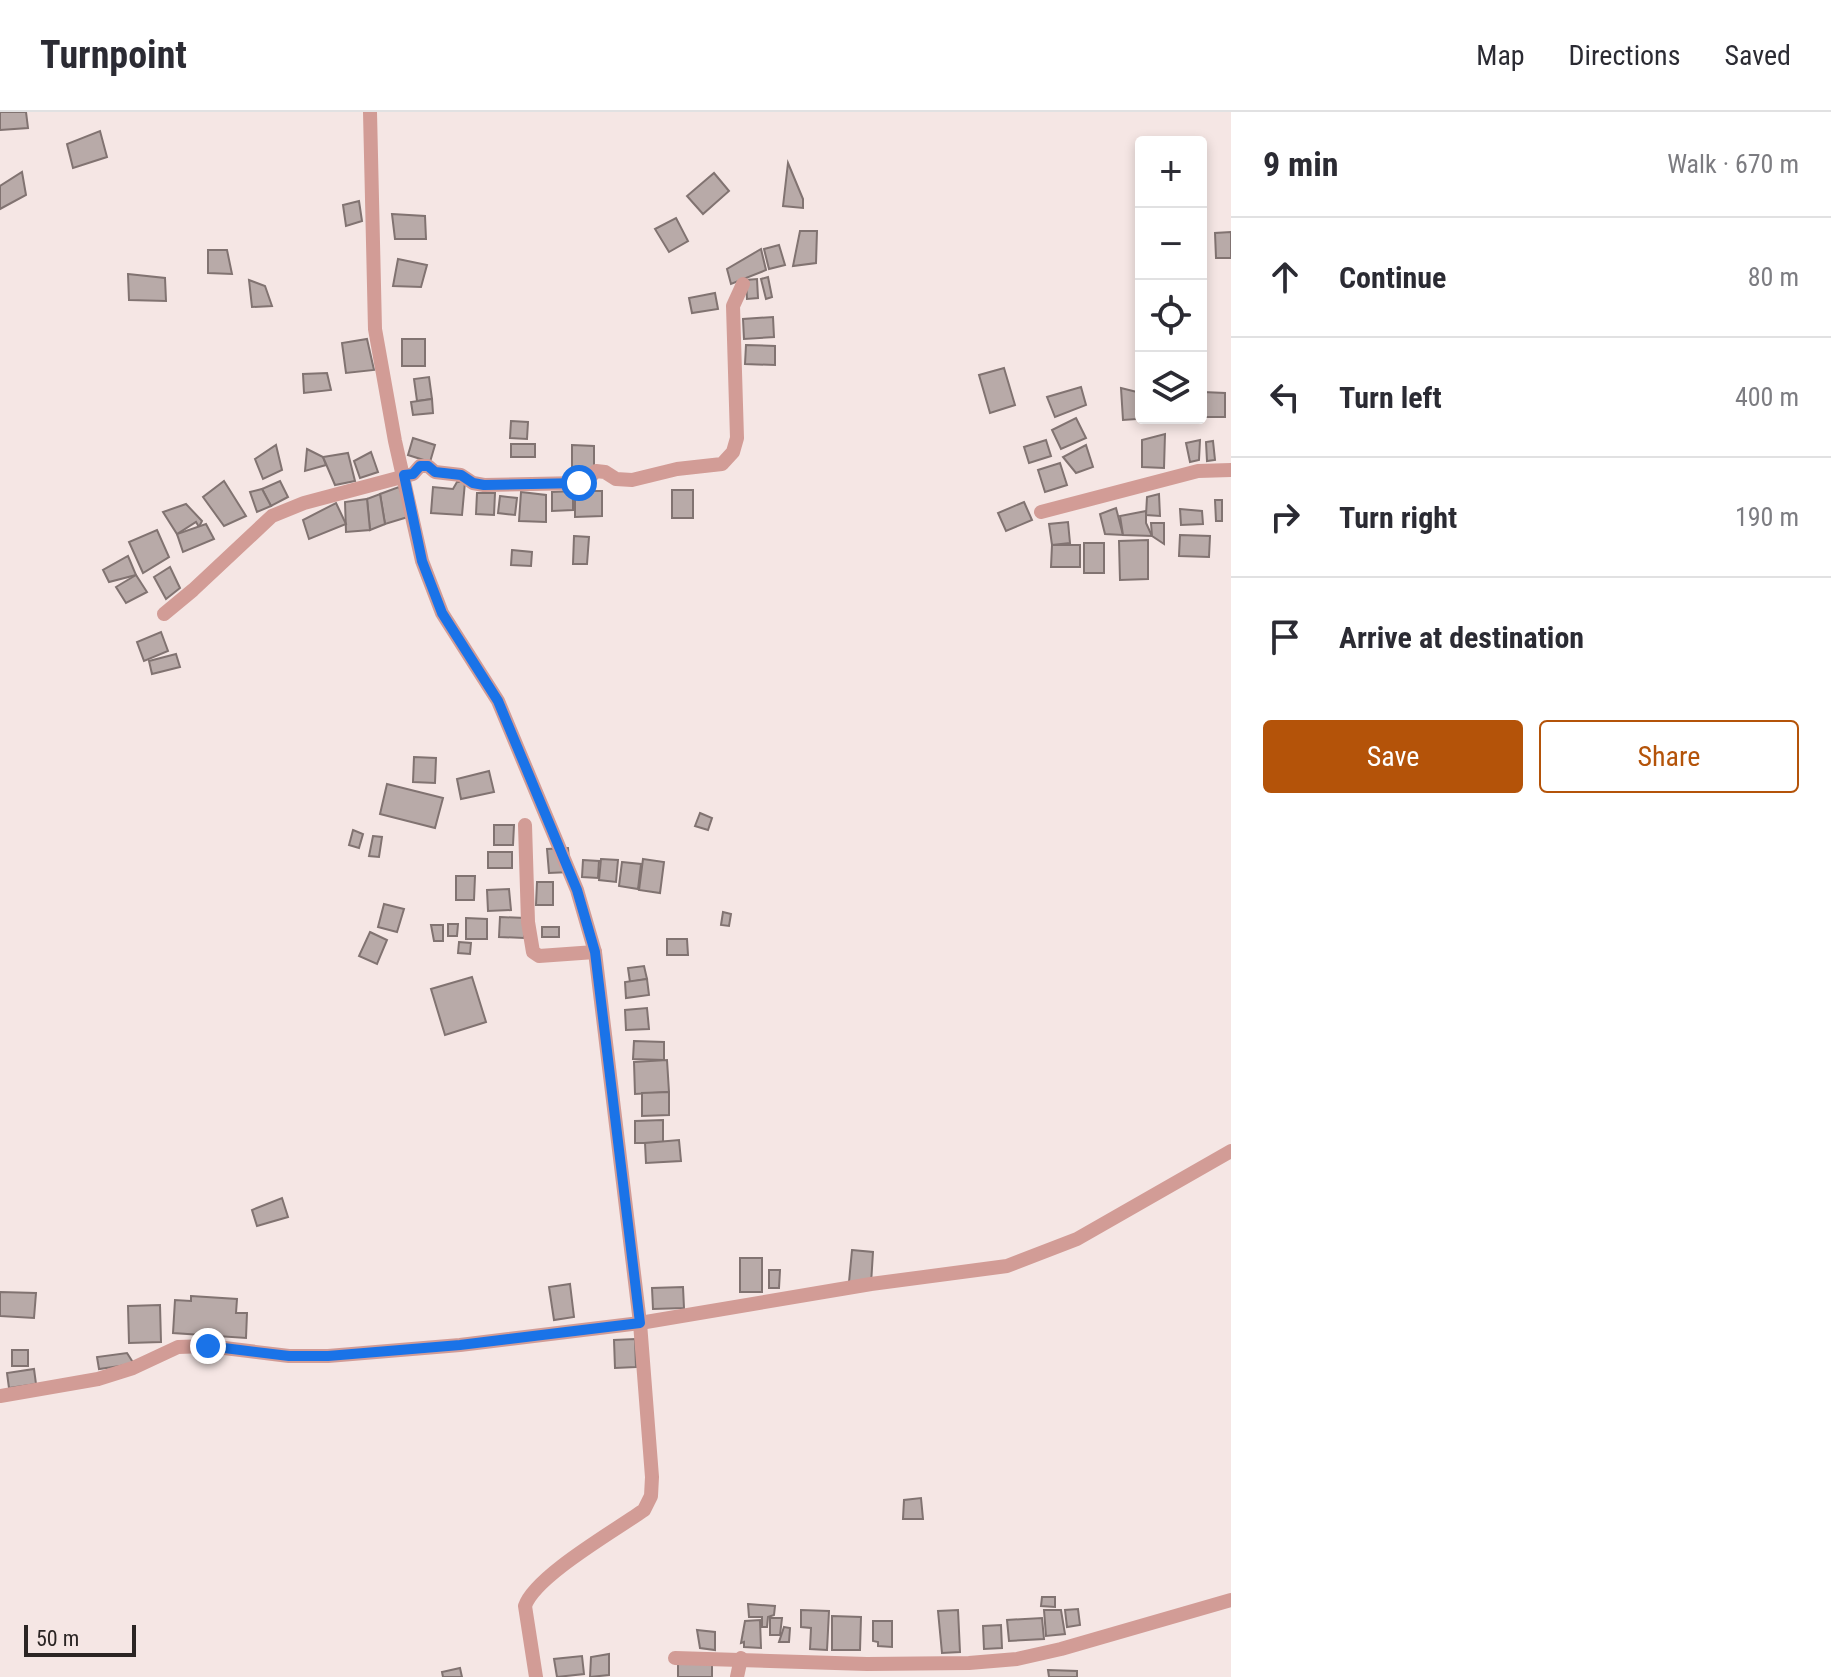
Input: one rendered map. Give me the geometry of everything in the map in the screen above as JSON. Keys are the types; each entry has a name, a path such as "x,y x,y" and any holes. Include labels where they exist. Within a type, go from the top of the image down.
{"street":[{"path":"370,112 375,329 395,441 422,561 442,613 498,701 577,890 595,952 640,1323 651,1496 644,1510 546,1579 529,1596 525,1606 536,1677"},
{"path":"164,614 272,516 304,503 413,474 420,466 435,472 461,475 476,484 545,485 579,483 586,481 596,471 605,472 616,479 632,480 677,469 722,464 733,452 737,438 733,306 742,292 743,284"},
{"path":"1041,512 1198,471 1231,470"},
{"path":"525,825 528,922 533,952 539,956 595,952"},
{"path":"0,1396 98,1379 133,1368 178,1347 208,1346 289,1356 328,1356 460,1345 640,1323 871,1284 1007,1266 1077,1239 1231,1151"},
{"path":"675,1658 741,1658 867,1670 1017,1659 1231,1600"},
{"path":"737,1677 741,1658"}],"building":[{"path":"0,112 26,112 28,128 0,130"},
{"path":"100,131 107,157 73,168 67,144"},
{"path":"788,163 803,199 803,208 783,206"},
{"path":"22,172 26,195 0,209 0,186"},
{"path":"714,173 729,191 703,214 687,196"},
{"path":"359,201 362,221 346,226 343,205"},
{"path":"392,214 425,216 426,239 395,239"},
{"path":"676,218 688,241 669,252 655,229"},
{"path":"800,231 817,231 816,263 793,266"},
{"path":"1231,232 1231,258 1216,258 1215,233"},
{"path":"779,245 785,265 769,269 764,249"},
{"path":"761,249 766,270 731,284 727,269"},
{"path":"208,250 227,250 232,274 208,273"},
{"path":"398,259 427,265 421,287 393,286"},
{"path":"128,274 165,278 166,301 129,300"},
{"path":"768,277 772,297 766,299 761,279"},
{"path":"757,279 758,298 747,299 746,280"},
{"path":"249,280 265,286 272,306 252,307"},
{"path":"715,293 718,309 692,313 689,298"},
{"path":"773,317 774,337 744,339 743,319"},
{"path":"367,339 374,370 346,373 342,343"},
{"path":"402,339 425,339 425,366 402,366"},
{"path":"746,345 775,346 775,365 745,364"},
{"path":"1004,368 1015,405 990,413 979,375"},
{"path":"327,373 331,390 304,393 303,374"},
{"path":"429,377 432,399 417,401 414,379"},
{"path":"1081,387 1086,405 1055,417 1047,397"},
{"path":"1121,388 1135,392 1135,419 1123,420"},
{"path":"1207,392 1225,393 1225,417 1207,417"},
{"path":"432,399 433,413 413,415 411,402"},
{"path":"1076,418 1086,438 1061,449 1052,430"},
{"path":"511,421 528,422 527,439 510,438"},
{"path":"1165,434 1164,468 1142,467 1142,440"},
{"path":"413,438 435,445 430,462 408,455"},
{"path":"1046,440 1051,456 1029,463 1024,447"},
{"path":"1200,440 1199,460 1190,462 1186,443"},
{"path":"1213,441 1215,460 1207,461 1206,442"},
{"path":"511,444 535,444 535,457 511,457"},
{"path":"276,445 282,470 263,479 255,459"},
{"path":"572,445 594,446 594,470 572,470"},
{"path":"1086,445 1093,467 1076,473 1063,457"},
{"path":"307,449 323,457 326,465 305,471"},
{"path":"371,452 378,472 360,478 354,461"},
{"path":"348,453 355,481 335,485 323,457"},
{"path":"1060,463 1067,485 1045,492 1038,470"},
{"path":"224,481 246,516 224,526 203,497"},
{"path":"280,481 288,497 271,506 262,489"},
{"path":"457,482 465,482 462,515 431,513 433,487 453,489"},
{"path":"399,487 411,516 385,524 380,494"},
{"path":"262,489 271,506 257,512 250,492"},
{"path":"672,490 693,490 693,518 672,518"},
{"path":"573,491 573,510 552,511 552,492"},
{"path":"575,491 602,491 602,516 575,517"},
{"path":"521,492 546,495 546,522 519,521"},
{"path":"477,493 495,493 494,515 476,514"},
{"path":"380,494 385,524 370,530 367,499"},
{"path":"1159,494 1160,516 1146,515 1147,497"},
{"path":"500,496 517,498 515,515 498,513"},
{"path":"367,499 370,530 346,532 345,502"},
{"path":"1215,500 1222,500 1222,521 1216,521"},
{"path":"1024,502 1032,520 1006,531 998,513"},
{"path":"336,503 346,524 309,539 303,520"},
{"path":"186,504 202,521 199,527 196,522 177,534 163,512"},
{"path":"1116,508 1123,535 1105,534 1100,514"},
{"path":"1180,509 1202,511 1203,524 1181,525"},
{"path":"1146,511 1146,523 1152,536 1123,535 1120,516"},
{"path":"1068,522 1070,543 1052,545 1049,524"},
{"path":"1151,523 1164,523 1164,544 1152,536"},
{"path":"206,524 214,539 183,552 177,534"},
{"path":"157,530 169,557 143,573 129,542"},
{"path":"1180,535 1210,536 1209,557 1179,556"},
{"path":"574,536 589,537 587,564 573,564"},
{"path":"1148,540 1148,579 1120,580 1119,541"},
{"path":"1084,543 1104,543 1104,573 1084,573"},
{"path":"1052,545 1080,545 1080,567 1051,567"},
{"path":"512,550 532,552 531,566 511,565"},
{"path":"128,556 136,575 109,582 103,570"},
{"path":"170,567 180,588 166,599 154,577"},
{"path":"136,575 147,592 126,603 116,587"},
{"path":"161,632 168,651 144,661 137,642"},
{"path":"176,654 180,667 152,674 149,661"},
{"path":"414,757 436,758 435,783 413,782"},
{"path":"489,771 494,792 461,799 457,779"},
{"path":"387,784 443,798 435,828 380,814"},
{"path":"700,813 712,818 708,830 695,826"},
{"path":"494,825 514,825 513,845 494,845"},
{"path":"353,830 363,834 359,848 349,845"},
{"path":"373,836 382,837 379,857 369,856"},
{"path":"568,848 570,872 549,873 547,849"},
{"path":"488,852 512,852 512,868 488,868"},
{"path":"601,859 618,860 616,882 599,880"},
{"path":"643,859 664,862 660,893 639,890"},
{"path":"583,860 599,861 598,878 582,877"},
{"path":"622,862 641,864 638,889 619,886"},
{"path":"456,876 475,876 474,900 456,900"},
{"path":"537,882 553,882 553,905 536,905"},
{"path":"509,889 511,910 488,911 487,890"},
{"path":"384,904 404,909 397,932 378,927"},
{"path":"723,912 731,914 729,926 721,925"},
{"path":"500,917 525,918 524,938 499,937"},
{"path":"466,918 487,919 487,939 466,939"},
{"path":"448,924 458,924 457,936 448,936"},
{"path":"431,925 443,925 443,941 434,941"},
{"path":"542,927 559,927 559,937 542,937"},
{"path":"370,932 387,940 377,964 359,956"},
{"path":"667,939 687,939 688,955 667,955"},
{"path":"459,942 471,943 470,954 458,953"},
{"path":"644,966 647,979 630,982 628,968"},
{"path":"472,977 486,1022 445,1035 431,989"},
{"path":"647,979 649,995 626,998 625,982"},
{"path":"647,1008 649,1029 626,1030 625,1010"},
{"path":"634,1041 664,1042 664,1060 633,1059"},
{"path":"667,1060 669,1092 635,1094 634,1062"},
{"path":"669,1092 669,1115 642,1116 642,1093"},
{"path":"663,1120 663,1143 635,1143 635,1121"},
{"path":"679,1140 681,1161 646,1163 645,1143"},
{"path":"282,1198 288,1217 257,1226 252,1210"},
{"path":"852,1250 873,1252 871,1284 849,1282"},
{"path":"740,1258 762,1258 762,1292 740,1292"},
{"path":"769,1270 780,1270 779,1288 769,1288"},
{"path":"570,1284 574,1317 554,1320 549,1287"},
{"path":"683,1287 684,1308 653,1309 652,1288"},
{"path":"0,1292 36,1293 34,1318 0,1316"},
{"path":"191,1296 237,1299 236,1313 247,1313 246,1338 173,1333 175,1300 191,1301"},
{"path":"160,1305 161,1342 129,1343 128,1306"},
{"path":"635,1339 636,1367 615,1368 614,1340"},
{"path":"12,1350 28,1350 28,1366 12,1366"},
{"path":"127,1353 134,1364 99,1369 97,1357"},
{"path":"34,1369 36,1384 9,1388 7,1373"},
{"path":"921,1498 923,1519 903,1519 904,1500"},
{"path":"1042,1597 1055,1597 1055,1607 1041,1606"},
{"path":"748,1604 775,1606 774,1615 768,1617 767,1627 762,1627 762,1617 749,1617"},
{"path":"1078,1609 1080,1625 1067,1627 1065,1610"},
{"path":"801,1610 829,1611 827,1650 810,1649 811,1628 801,1627"},
{"path":"958,1610 960,1652 942,1653 938,1611"},
{"path":"1044,1610 1061,1610 1065,1634 1046,1636"},
{"path":"832,1616 861,1617 860,1650 832,1650"},
{"path":"770,1618 782,1618 780,1635 770,1635"},
{"path":"1042,1618 1044,1639 1009,1641 1007,1620"},
{"path":"760,1620 761,1648 744,1647 744,1642 741,1643 745,1621"},
{"path":"873,1621 892,1621 892,1647 878,1646 878,1642 873,1641"},
{"path":"1001,1625 1002,1648 984,1649 983,1626"},
{"path":"784,1627 790,1628 789,1642 779,1642"},
{"path":"697,1630 715,1632 715,1650 700,1648"},
{"path":"609,1654 609,1675 590,1677 591,1657"},
{"path":"582,1656 584,1674 557,1677 554,1659"},
{"path":"678,1664 712,1664 712,1677 678,1677"},
{"path":"460,1668 462,1677 443,1677 442,1672"},
{"path":"1048,1670 1077,1671 1077,1677 1049,1677"}],"route":[{"path":"208,1346 289,1356 328,1356 460,1345 640,1323 595,952 577,890 498,701 442,613 422,561 404,475 413,474 420,466 428,466 435,472 461,475 473,483 484,485 579,483"}]}
